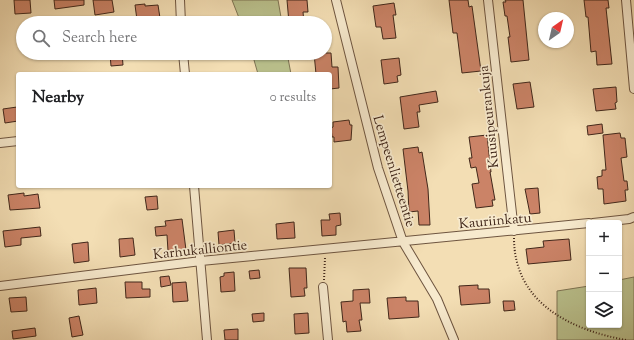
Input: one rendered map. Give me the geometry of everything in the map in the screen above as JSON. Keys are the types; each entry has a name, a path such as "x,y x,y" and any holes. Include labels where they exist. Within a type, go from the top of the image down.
{"street":[{"path":"180,0 181,16"},
{"name":"Lempeenlietteentie","path":"336,0 378,168 403,242 437,299 454,340"},
{"name":"Kuusipeurankuja","path":"488,0 514,231"},
{"path":"626,0 634,89"},
{"path":"184,60 185,72"},
{"path":"0,143 16,140"},
{"path":"194,188 207,340"},
{"path":"620,220 634,217"},
{"name":"Kauriinkatu","path":"403,242 586,224"},
{"name":"Karhukalliontie","path":"0,286 201,261 403,242"},
{"path":"323,287 328,340"}],"path":[{"path":"514,231 514,249 518,268 526,283 548,310 579,327 600,335 626,340"},
{"path":"323,287 324,249"}],"green space":[{"path":"232,0 278,0 281,16 238,16"},
{"path":"254,60 288,60 291,72 257,72"},
{"path":"634,277 634,340 557,340 557,291 586,286 586,328 622,328 622,279"}],"building":[{"path":"14,0 30,0 31,13 15,14"},
{"path":"54,0 84,0 84,5 55,9"},
{"path":"93,0 112,0 114,12 95,15"},
{"path":"287,0 307,0 308,12 303,12 303,16 288,16"},
{"path":"449,0 468,0 469,7 472,6 481,71 462,73 457,33 453,33"},
{"path":"505,0 523,0 529,60 511,62 508,37 510,37 503,2 506,2"},
{"path":"584,0 608,0 609,8 606,8 612,64 597,65 596,51 591,52 588,17 586,17"},
{"path":"394,3 396,15 393,15 396,38 383,39 381,27 376,27 373,6"},
{"path":"135,5 158,5 160,16 136,16"},
{"path":"399,58 401,75 397,76 398,82 384,84 381,60"},
{"path":"110,60 123,60 123,65 111,66"},
{"path":"315,60 332,60 332,67 338,67 339,88 332,89 332,72 316,72"},
{"path":"530,82 534,107 517,109 513,84"},
{"path":"616,87 616,109 596,111 593,89"},
{"path":"436,91 438,102 419,105 420,112 417,112 419,127 404,129 400,97"},
{"path":"16,107 16,121 5,123 3,109"},
{"path":"349,120 350,125 352,125 351,140 334,142 334,137 332,137 333,122"},
{"path":"602,124 603,133 588,135 587,126"},
{"path":"620,133 621,138 625,138 627,157 621,158 624,181 627,181 628,190 625,190 626,201 604,204 603,189 598,189 597,177 602,176 602,170 606,170 603,135"},
{"path":"487,135 490,172 495,200 492,200 493,206 476,208 472,184 479,183 476,167 471,168 469,158 472,158 469,137"},
{"path":"418,147 419,153 422,152 428,189 430,225 419,225 418,211 409,212 403,149"},
{"path":"538,188 540,213 530,214 525,189"},
{"path":"24,193 24,196 38,194 40,208 10,210 8,195"},
{"path":"157,196 158,209 147,210 145,197"},
{"path":"340,213 341,225 336,226 336,235 322,236 321,220 330,220 329,214"},
{"path":"182,219 186,250 168,251 167,235 156,236 155,227 166,226 165,221"},
{"path":"294,222 295,238 277,239 276,224"},
{"path":"40,227 41,236 21,238 21,245 5,247 3,231"},
{"path":"234,230 235,243 219,245 218,232"},
{"path":"133,238 135,255 120,257 119,239"},
{"path":"569,239 571,260 528,264 526,249 544,247 543,241"},
{"path":"88,242 89,261 74,263 72,244"},
{"path":"289,268 306,268 307,288 304,288 305,296 291,297"},
{"path":"259,270 260,278 250,279 249,271"},
{"path":"234,272 235,291 221,292 220,277 224,276 224,273"},
{"path":"169,276 171,285 161,287 160,277"},
{"path":"125,282 142,282 142,289 150,289 150,297 126,298"},
{"path":"186,282 188,301 173,302 172,283"},
{"path":"478,285 478,289 489,289 490,303 461,305 459,286"},
{"path":"96,288 97,303 79,305 78,290"},
{"path":"369,289 370,303 360,303 362,320 359,320 361,331 347,332 346,321 343,322 341,302 353,301 353,290"},
{"path":"26,297 27,311 11,312 9,298"},
{"path":"406,297 406,301 418,301 419,317 389,319 387,298"},
{"path":"503,301 514,301 515,310 504,311"},
{"path":"264,313 264,321 253,322 252,314"},
{"path":"308,313 309,333 295,334 294,314"},
{"path":"79,316 83,335 72,337 69,318"},
{"path":"35,328 36,336 13,339 12,331"},
{"path":"238,329 238,340 225,340 224,330"}]}
